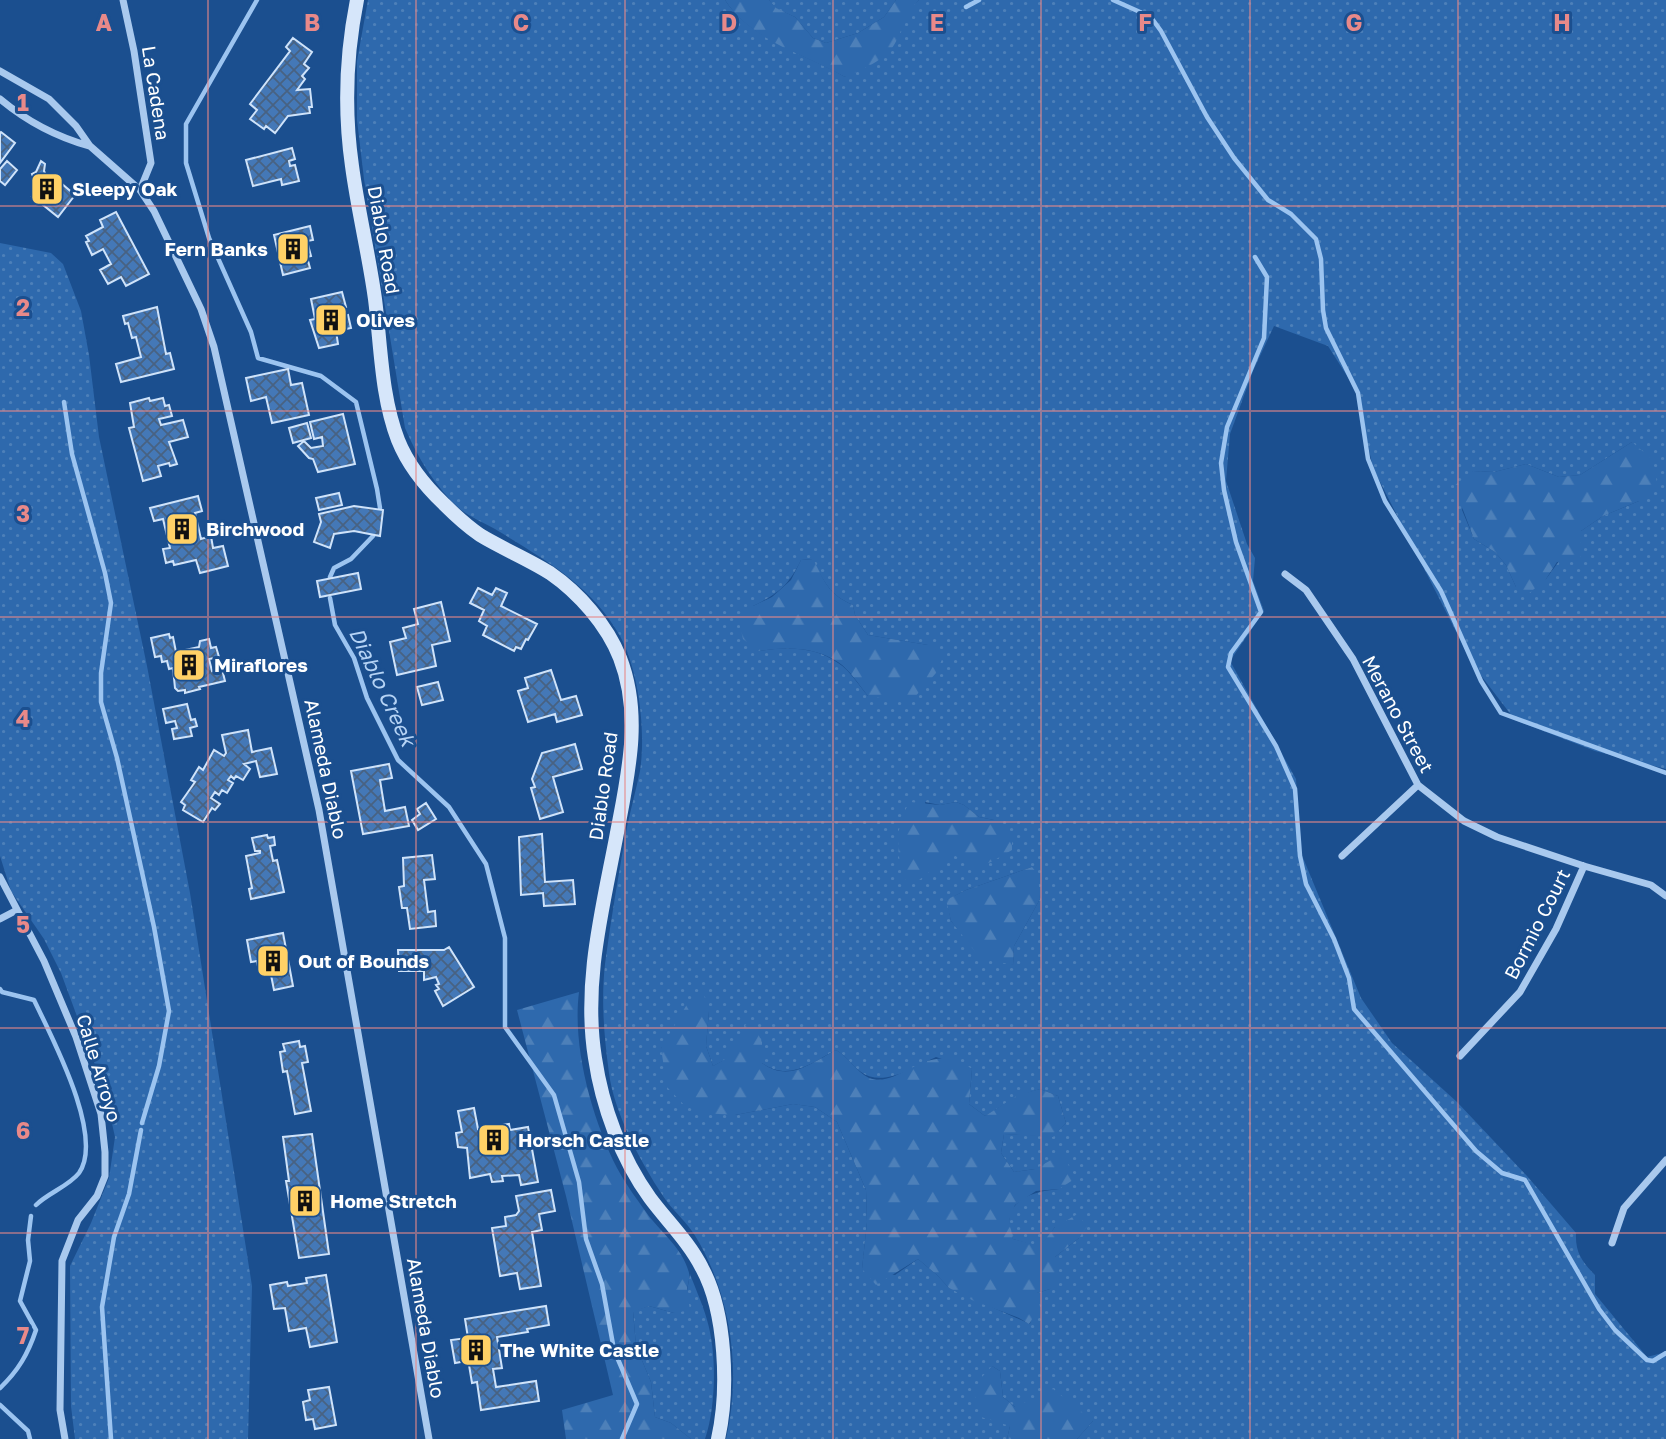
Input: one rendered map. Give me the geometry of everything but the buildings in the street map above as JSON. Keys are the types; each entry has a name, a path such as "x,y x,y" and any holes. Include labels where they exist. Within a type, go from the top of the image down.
{"street":[{"name":"La Cadena","path":"123,0 134,51 151,163 140,190"},
{"name":"Diablo Road","path":"357,0 348,72 349,137 374,294 385,388 398,439 417,474 458,517 480,535 548,572 590,610 615,648 628,683 632,717 628,767 590,994 594,1053 601,1087 621,1146 648,1195 694,1253 713,1293 723,1365 724,1401 718,1439"},
{"name":"Alameda Diablo","path":"0,71 49,99 76,126 90,146 140,190 154,211 201,309 214,347 319,810 429,1439"},
{"name":"Alameda Diablo","path":"0,99 35,122 73,141 90,146"},
{"name":"Merano Street","path":"1285,574 1307,590 1353,659 1418,785 1464,821 1497,837 1651,885 1666,896"},
{"path":"1342,856 1418,785"},
{"name":"Bormio Court","path":"1460,1056 1520,992 1556,929 1584,866"},
{"name":"Calle Arroyo","path":"0,877 44,961 76,1037 101,1114 105,1176 97,1196 78,1220 62,1261 60,1409 65,1439"},
{"path":"0,919 17,910"},
{"path":"1612,1243 1624,1208 1666,1160"}],"green space":[{"path":"368,0 725,0 749,26 764,36 845,77 901,26 911,7 919,0 1666,0 1666,769 1595,751 1515,720 1473,665 1373,468 1356,390 1328,346 1274,326 1253,371 1230,434 1226,481 1247,544 1255,558 1253,581 1264,611 1230,661 1296,779 1301,853 1361,998 1392,1043 1457,1102 1576,1233 1580,1256 1595,1275 1595,1294 1647,1357 1666,1352 1666,1439 1077,1439 1093,1421 1015,1407 1003,1397 1000,1371 992,1366 1010,1426 1007,1439 726,1439 731,1413 733,1360 725,1307 717,1281 694,1234 668,1203 631,1141 612,1089 607,1059 603,1005 605,964 624,844 642,755 639,702 632,666 620,636 596,603 551,564 460,509 435,482 405,428 364,179 357,120 357,61","holes":["1632,442 1639,501 1603,516 1581,531 1546,579 1516,587 1506,565 1495,552 1474,539 1462,510 1473,471 1494,472 1526,464 1559,477 1580,475","812,559 832,592 853,605 855,615 868,635 928,645 868,696 850,674 829,657 810,651 789,649 758,651 753,606 782,588 801,560","925,802 940,805 956,802 979,817 994,820 939,863","1032,867 1040,899 1014,946 1013,965 964,936 951,921 947,900 966,890","709,1011 706,1046 713,1066 762,1041 762,1063 781,1071 800,1069 836,1050 861,1072 879,1078 898,1074 936,1057 972,1069 969,1104 985,1116 1018,1096 1040,1089 1058,1096 1066,1123 1053,1136 1004,1134 1001,1153 1014,1172 1035,1169 1059,1189 1035,1193 1020,1200 1009,1221 1013,1239 1040,1247 1055,1227 1079,1238 1055,1257 1050,1289 1037,1293 1030,1324 949,1288 918,1259 895,1275 862,1269 867,1222 866,1190 837,1122 815,1107 793,1104 735,1115 661,1048"]},
{"path":"725,0 769,0 776,8 795,17 813,38 826,43 858,33 884,17 896,0 919,0 892,48 870,65 845,77 764,36 736,14"},
{"path":"769,0 896,0 884,17 858,33 826,43 813,38 795,17 775,8"},
{"path":"0,243 51,253 63,264 81,311 99,437 147,666 190,893 252,1286 248,1439 75,1439 71,1406 70,1266 109,1178 115,1137 105,1092 61,973 44,939 11,891 0,856"},
{"path":"1632,442 1653,460 1657,483 1639,501 1603,516 1581,531 1580,560 1557,562 1546,579 1527,595 1516,587 1506,565 1495,552 1474,539 1454,486 1473,471 1494,472 1526,464 1559,477 1580,475"},
{"path":"813,559 833,592 853,605 855,615 868,635 928,645 944,655 936,673 913,699 892,700 868,696 846,669 829,657 799,649 758,651 743,639 739,622 753,606 772,597 791,580 801,560"},
{"path":"910,802 940,805 956,802 964,805 979,817 1006,826 1012,837 1012,850 973,868 953,854 915,883 903,879 898,839 901,820"},
{"path":"1032,867 1038,874 1040,899 1014,946 1013,965 980,958 951,921 946,900 966,890"},
{"path":"579,992 578,1036 581,1059 592,1105 608,1149 624,1179 682,1256 689,1273 687,1289 690,1310 674,1313 649,1306 633,1312 636,1346 651,1382 655,1417 671,1423 691,1439 566,1439 562,1410 613,1395 566,1196 517,1010"},
{"path":"704,995 709,1011 706,1046 713,1066 724,1060 746,1024 754,1026 762,1042 762,1063 772,1069 800,1069 836,1050 864,1075 880,1080 928,1061 956,1061 972,1069 969,1104 985,1116 1018,1095 1040,1089 1058,1096 1066,1123 1053,1137 1004,1134 1001,1153 1014,1172 1035,1169 1062,1154 1076,1178 1059,1189 1036,1191 1015,1205 1009,1220 1013,1239 1040,1246 1055,1227 1076,1215 1088,1225 1079,1238 1055,1257 1059,1283 1037,1293 1040,1307 1029,1324 949,1288 918,1259 876,1285 862,1269 867,1222 866,1190 837,1122 815,1107 793,1104 735,1115 703,1113 685,1106 667,1087 661,1048 689,1001"},
{"path":"690,1274 705,1314 714,1364 713,1396 705,1439 691,1439 671,1423 655,1417 651,1382 636,1346 633,1311 649,1306 674,1313 687,1291"},
{"path":"992,1366 1000,1371 1003,1397 1015,1407 1053,1389 1093,1421 1077,1439 1007,1439 1010,1426 981,1417 974,1393 982,1377"}],"waterway":[{"name":"Diablo Creek","path":"257,0 186,124 186,163 209,238 251,332 258,358 321,376 356,402 380,508"},
{"path":"966,7 979,0"},
{"path":"1113,0 1153,20 1207,117 1234,158 1268,200 1291,214 1316,239 1321,259 1326,328 1358,393 1368,459 1385,501 1441,591 1481,681 1501,713 1666,773"},
{"path":"1255,257 1267,277 1264,338 1227,427 1221,463 1236,542 1261,612 1231,653 1228,667 1276,746 1295,789 1300,856 1306,884 1334,939 1349,978 1354,1009 1476,1151 1502,1173 1525,1180 1599,1309 1615,1330 1647,1360 1653,1361 1666,1353"},
{"path":"64,402 72,454 111,603 101,673 101,702 117,758 154,927 169,1011 159,1066 142,1123"},
{"name":"Diablo Creek","path":"330,577 334,568 351,559 373,536"},
{"name":"Diablo Creek","path":"330,598 335,625 354,658 367,698 398,760 449,807 486,864 505,938 505,1027 554,1095 579,1182 586,1239 602,1284 614,1350 637,1404 622,1439"},
{"path":"0,989 2,992 34,1000 63,1061 81,1111 85,1156 79,1173 36,1205"},
{"path":"111,1439 102,1307 114,1237 129,1194 141,1130"},
{"path":"0,1388 22,1362 36,1330 20,1301 30,1261 28,1240 31,1216"},
{"path":"0,1405 28,1431 30,1439"}],"place":[{"name":"Sleepy Oak","path":"47,189"},
{"name":"Fern Banks","path":"293,249"},
{"name":"Olives","path":"331,320"},
{"name":"Birchwood","path":"182,529"},
{"name":"Miraflores","path":"189,665"},
{"name":"Out of Bounds","path":"273,961"},
{"name":"Horsch Castle","path":"494,1140"},
{"name":"Home Stretch","path":"305,1201"},
{"name":"The White Castle","path":"476,1350"}]}
